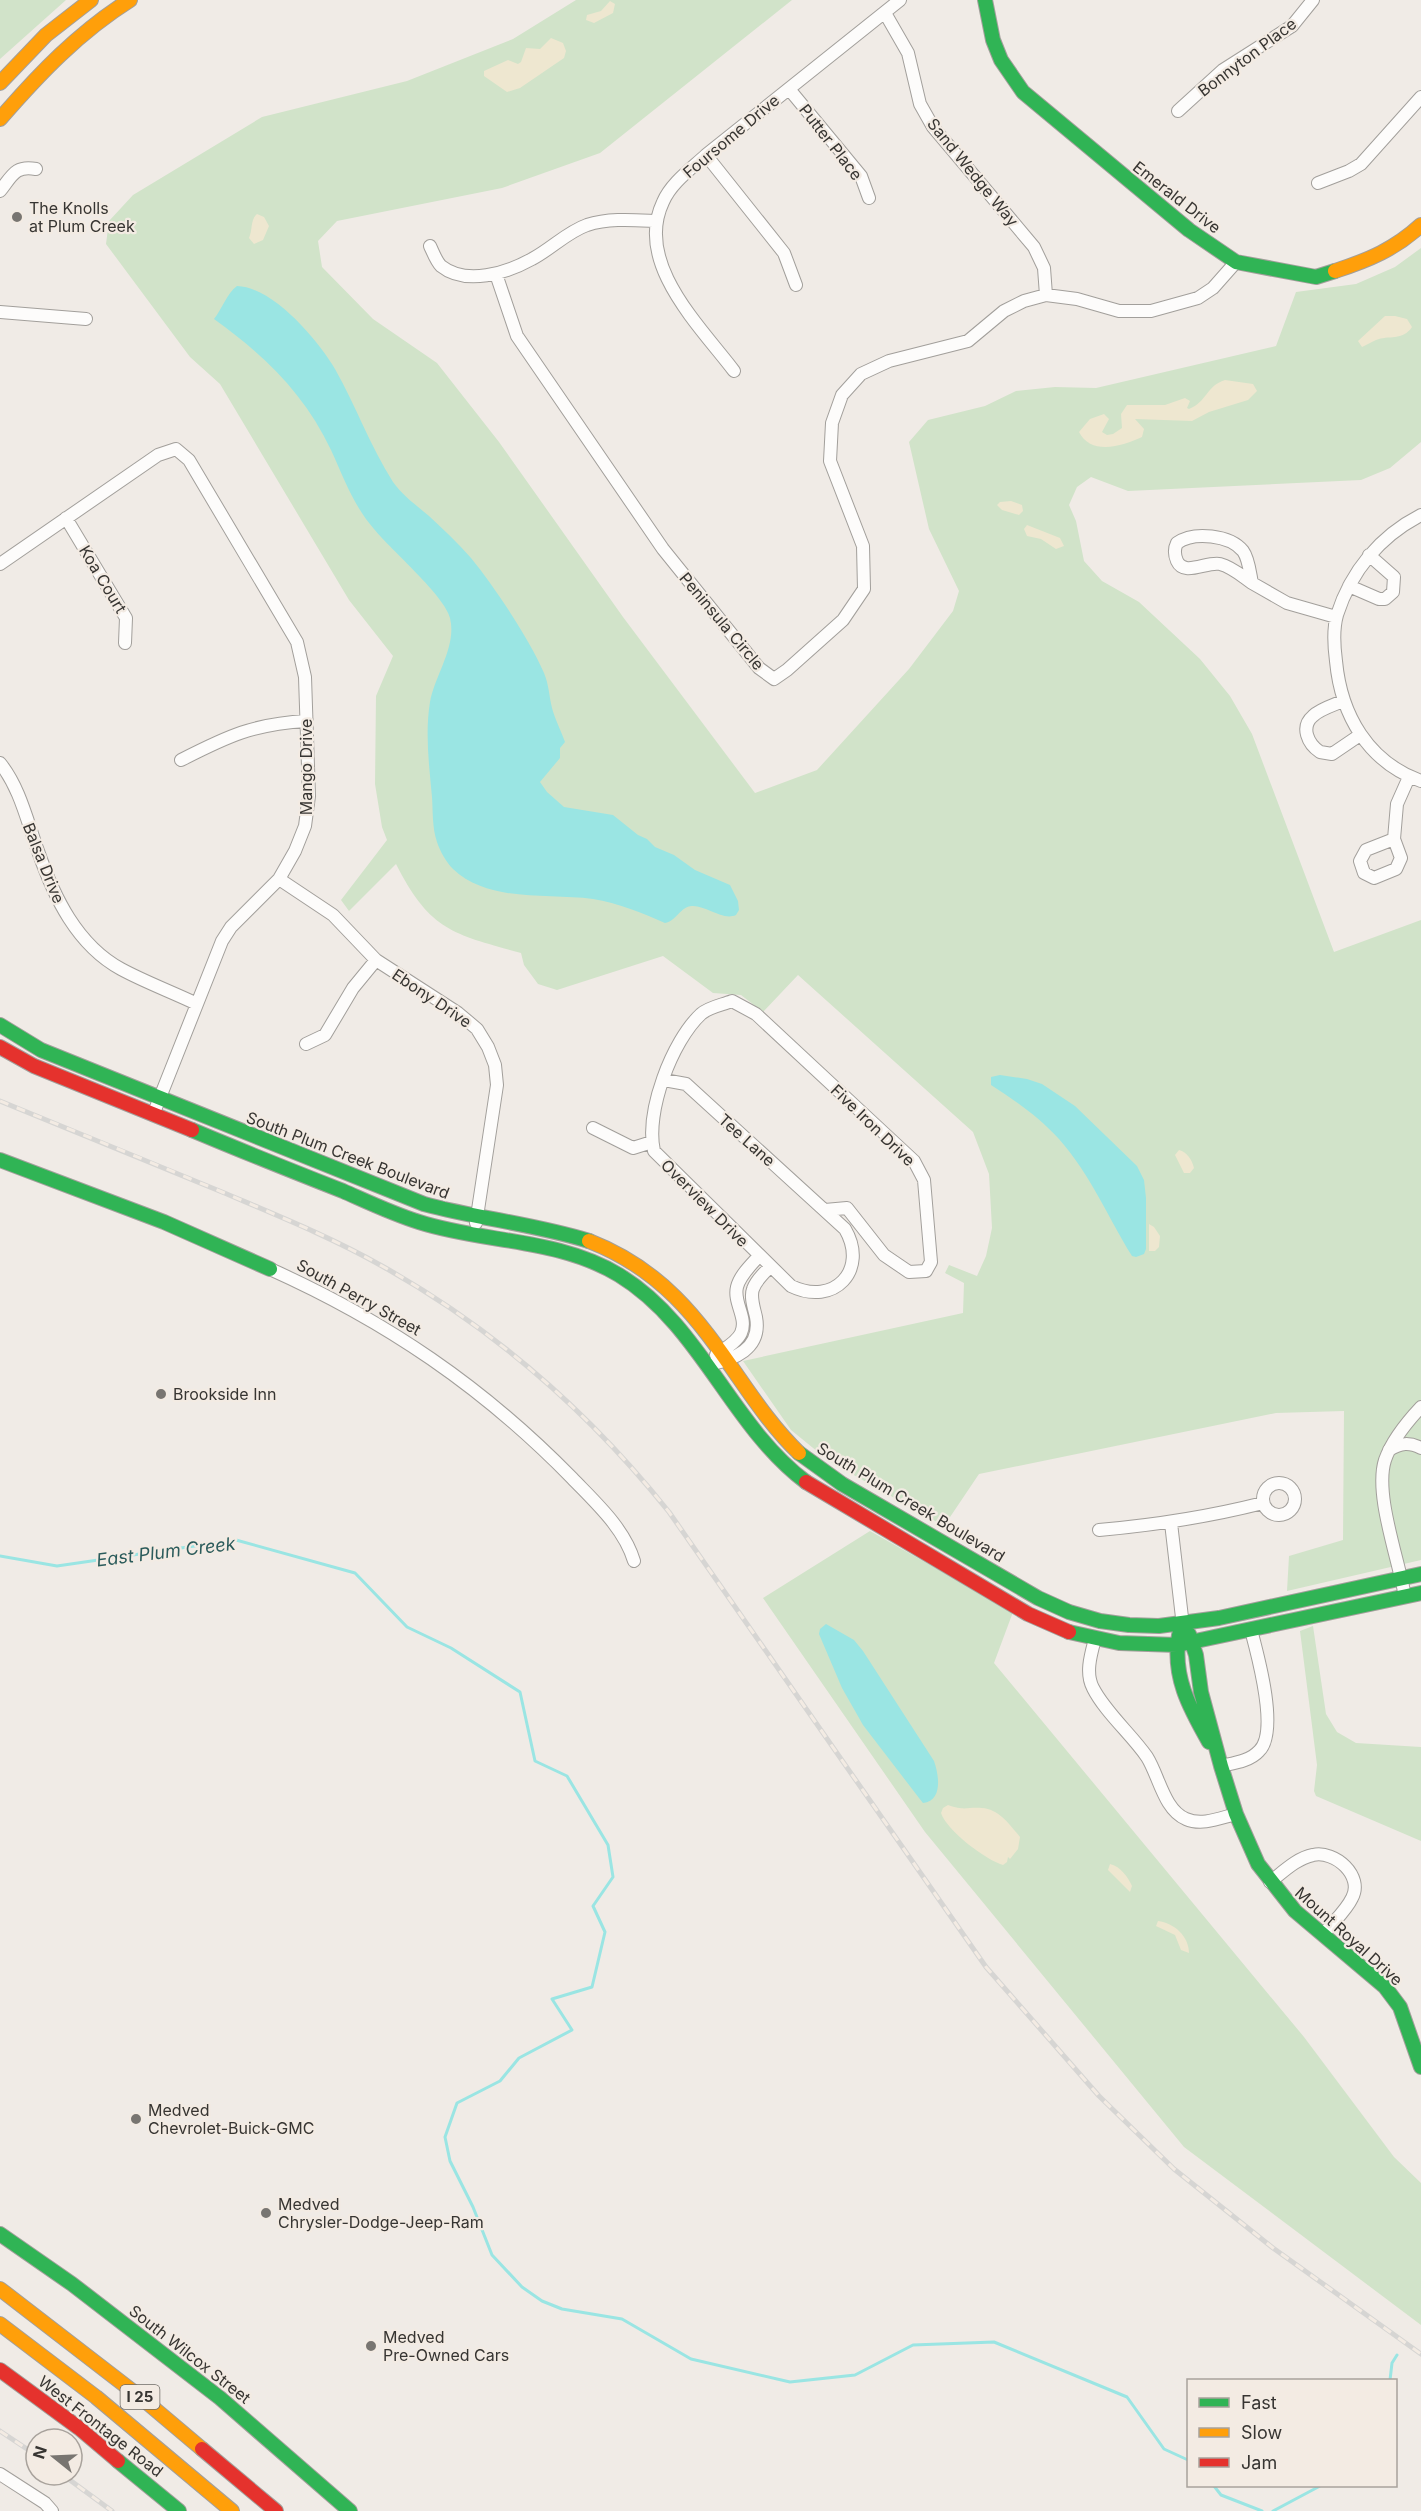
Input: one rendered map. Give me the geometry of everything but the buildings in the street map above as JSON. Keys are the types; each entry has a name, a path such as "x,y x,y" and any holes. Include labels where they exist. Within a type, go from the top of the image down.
{"main road":[{"path":"0,82 46,35 91,0"},
{"path":"0,119 61,51 95,23 130,0"},
{"name":"Emerald Drive","path":"985,0 993,40 1001,60 1023,92 1189,230 1236,262 1316,277 1370,260 1401,243 1421,225"},
{"name":"South Plum Creek Boulevard","path":"0,1025 41,1050 400,1195 444,1210 558,1230 610,1249 647,1271 692,1314 771,1422 789,1443 812,1463 842,1484 1062,1610 1118,1625 1183,1626 1421,1574"},
{"path":"0,1047 34,1066 393,1213 439,1228 474,1236 554,1248 601,1266 636,1286 678,1326 776,1456 816,1489 1041,1621 1095,1639 1136,1646 1177,1645 1421,1593"},
{"name":"South Perry Street","path":"0,1161 164,1222 270,1269"},
{"name":"Mount Royal Drive","path":"1183,1626 1192,1642 1201,1692 1221,1766 1248,1846 1270,1882 1295,1911 1376,1979 1393,1997 1404,2017 1421,2067"},
{"name":"Mount Royal Drive","path":"1183,1626 1177,1645 1178,1670 1183,1695 1221,1766"},
{"name":"South Wilcox Street","path":"0,2234 72,2284 220,2398 350,2511"},
{"name":"I 25","path":"0,2289 144,2400 276,2511"},
{"name":"I 25","path":"0,2324 96,2397 232,2511"},
{"name":"West Frontage Road","path":"0,2370 79,2428 179,2511"}],"street":[{"name":"Foursome Drive","path":"734,370 672,288 660,263 656,243 656,221 663,200 678,180 706,155 900,0"},
{"name":"Bonnyton Place","path":"1178,111 1223,70 1292,26 1313,0"},
{"name":"Sand Wedge Way","path":"885,13 908,53 920,104 933,127 1034,247 1044,268 1046,296"},
{"name":"Putter Place","path":"789,89 861,176 869,198"},
{"path":"1318,183 1361,164 1421,97"},
{"path":"706,155 784,253 796,285"},
{"path":"0,190 12,173 26,167 36,169"},
{"path":"430,246 440,265 460,276 496,274 532,260 586,225 618,219 656,221"},
{"name":"Peninsula Circle","path":"496,274 517,336 649,530 759,668 774,679 843,620 864,589 863,546 830,461 832,423 842,395 861,374 889,361 968,340 1004,311 1024,301 1046,296 1077,299 1119,311 1151,311 1198,298 1213,288 1236,262"},
{"path":"0,312 86,319"},
{"name":"Mango Drive","path":"66,518 158,455 176,449 189,460 297,642 305,677 309,796 305,826 295,851 279,879 231,927 222,941 153,1115"},
{"path":"1394,839 1395,814 1415,779 1375,753 1360,735 1343,701 1334,645 1336,617 1349,586 1369,555 1385,539 1421,515"},
{"path":"0,564 66,518"},
{"name":"Koa Court","path":"66,518 126,618 125,643"},
{"path":"1252,583 1245,555 1233,543 1213,537 1187,538 1177,543 1174,554 1183,567 1191,568 1210,563 1221,564 1266,593 1287,603 1336,617"},
{"path":"1349,586 1379,599 1385,599 1393,592 1394,577 1369,555"},
{"path":"1343,701 1312,716 1306,726 1308,739 1320,752 1332,754 1360,735"},
{"path":"181,760 222,740 266,724 307,721"},
{"name":"Balsa Drive","path":"0,763 12,779 48,880 60,905 83,939 119,968 196,1004"},
{"name":"Ebony Drive","path":"279,879 333,915 376,960 458,1013 477,1029 488,1047 495,1065 497,1085 474,1236"},
{"path":"306,1044 324,1035 353,988 376,960"},
{"name":"Five Iron Drive","path":"664,1080 683,1033 704,1012 732,1001 756,1014 914,1161 924,1180 931,1262 926,1271 909,1272 884,1255 847,1208 825,1210"},
{"path":"652,1142 653,1118 664,1080"},
{"name":"Tee Lane","path":"664,1080 686,1084 825,1210"},
{"name":"Overview Drive","path":"592,1128 633,1148 652,1142 654,1152 770,1267 791,1286 805,1292 828,1292 842,1281 852,1265 853,1243 845,1228 825,1210"},
{"name":"Overview Drive","path":"724,1356 742,1331 737,1288 744,1273 759,1256"},
{"path":"707,1365 724,1356 747,1350 756,1337 757,1321 752,1291 770,1267"},
{"name":"South Perry Street","path":"270,1269 383,1326 430,1356 486,1398 534,1440 587,1493 621,1532 629,1544 634,1561"},
{"path":"1405,1597 1383,1496 1382,1476 1389,1450 1405,1425 1421,1407"},
{"path":"1389,1450 1399,1444 1409,1443 1421,1448"},
{"path":"1099,1530 1171,1523 1263,1503"},
{"path":"1171,1523 1183,1626"},
{"path":"1221,1766 1251,1758 1261,1750 1267,1739 1269,1724 1251,1630"},
{"path":"1095,1639 1089,1672 1093,1688 1148,1758 1165,1795 1177,1813 1186,1819 1202,1822 1236,1814"},
{"path":"1270,1882 1299,1860 1314,1854 1329,1855 1342,1863 1352,1874 1356,1886 1352,1899 1323,1935"},
{"path":"0,2474 45,2503 52,2511"}],"green space":[{"path":"0,0 66,0 0,59"},
{"path":"576,0 792,0 600,153 502,188 337,221 318,241 322,267 373,319 437,363 499,442 623,617 755,793 817,770 909,669 953,611 959,591 929,529 909,442 928,420 985,406 1016,391 1055,387 1096,388 1276,346 1296,292 1356,284 1395,267 1421,248 1421,442 1390,468 1361,480 1128,491 1091,477 1077,487 1069,505 1076,521 1084,561 1102,581 1139,602 1200,659 1230,696 1252,734 1334,952 1421,920 1421,1560 1287,1591 1289,1556 1343,1540 1344,1411 1276,1413 979,1474 944,1526 829,1461 791,1430 743,1361 963,1313 964,1283 945,1273 949,1265 977,1276 986,1256 992,1228 989,1174 973,1132 798,975 763,1012 741,995 713,993 663,956 557,990 538,984 524,965 521,953 461,934 446,927 433,917 408,886 396,864 349,911 341,900 387,840 382,827 375,784 376,696 393,656 349,600 220,384 190,357 106,244 109,221 133,195 262,117 407,81 513,39"},
{"path":"870,1531 1013,1612 994,1663 1304,2037 1394,2157 1421,2183 1421,2325 1184,2147 925,1832 763,1598"},
{"path":"1313,1626 1326,1714 1337,1732 1356,1743 1421,1747 1421,1841 1316,1796 1314,1791 1317,1765 1300,1631"}],"sand":[{"path":"610,1 615,4 613,13 594,23 586,20 587,15 601,11"},
{"path":"551,38 563,43 566,51 564,58 520,88 507,92 484,76 484,71 508,60 518,64 526,48 540,49"},
{"path":"257,214 264,217 269,226 263,240 254,244 249,238 253,219"},
{"path":"1385,316 1407,319 1412,327 1404,334 1374,341 1362,347 1358,341"},
{"path":"1225,380 1253,384 1257,391 1248,400 1209,412 1192,421 1135,419 1144,429 1142,437 1117,446 1099,447 1084,439 1079,432 1090,419 1104,414 1109,419 1102,432 1107,435 1113,434 1122,428 1121,414 1127,405 1165,405 1185,398 1190,401 1187,408 1189,409 1200,402 1214,386"},
{"path":"1011,501 1022,505 1023,511 1019,515 1002,510 997,505 1000,502"},
{"path":"1027,525 1060,538 1064,546 1056,549 1041,539 1027,536 1024,529"},
{"path":"1179,1150 1187,1154 1192,1162 1194,1168 1190,1173 1184,1173 1175,1155"},
{"path":"1149,1224 1160,1236 1159,1247 1155,1251 1149,1251"},
{"path":"948,1805 988,1809 999,1814 1020,1837 1018,1849 1010,1859 1008,1857 1007,1862 1003,1865 987,1857 968,1844 945,1820 941,1813"},
{"path":"1110,1864 1120,1869 1126,1876 1132,1886 1130,1892 1108,1870"},
{"path":"1158,1921 1170,1924 1180,1931 1189,1953 1181,1950 1175,1935 1156,1926"}],"water":[{"path":"237,286 265,295 279,305 318,344 335,369 393,482 471,558 521,629 544,673 553,712 565,742 560,748 560,758 540,782 547,792 564,807 613,815 655,847 674,855 695,870 730,885 738,901 739,910 736,915 720,915 689,906 665,923 630,909 593,899 501,892 467,880 450,866 440,849 434,831 428,737 430,702 451,639 450,618 446,609 428,586 382,538 360,510 321,430 295,393 266,361 214,319"},
{"path":"1000,1075 1042,1084 1075,1106 1137,1166 1144,1180 1146,1198 1146,1249 1144,1254 1132,1256 1089,1181 1059,1139 1027,1110 991,1085 991,1077"},
{"path":"826,1624 854,1640 863,1651 934,1761 938,1786 934,1798 923,1803 863,1725 842,1688 819,1634 820,1629"}],"waterway":[{"name":"East Plum Creek","path":"0,1556 57,1566 236,1540 355,1573 407,1627 451,1648 520,1692 535,1761 567,1776 608,1845 613,1877 593,1906 605,1932 592,1987 552,1999 572,2030 519,2058 500,2081 457,2103 445,2137 450,2161 473,2207 492,2255 522,2287 542,2301 562,2309 622,2319 691,2359 790,2382 855,2375 913,2345 994,2342 1127,2397 1164,2449 1187,2460"},
{"path":"1390,2379 1392,2363 1397,2355"},
{"name":"East Plum Creek","path":"1215,2487 1221,2495 1262,2511"},
{"path":"1273,2511 1318,2487"}],"railway":[{"path":"0,1101 263,1209 363,1255 423,1290 463,1317 538,1375 606,1441 669,1512 986,1967 1099,2096 1174,2169 1273,2248 1421,2354"},
{"path":"0,2431 24,2447"},
{"path":"79,2487 112,2511"}],"traffic: fast":[{"path":"985,0 993,40 1001,60 1023,92 1189,230 1236,262 1316,277 1335,271"},
{"path":"0,1025 41,1050 424,1204 589,1241"},
{"path":"192,1130 409,1219 444,1229 520,1242 571,1254 619,1275 648,1296 672,1321 757,1433 780,1459 806,1482"},
{"path":"0,1160 164,1222 270,1269"},
{"path":"799,1453 842,1484 1038,1598 1069,1612 1100,1621 1159,1626 1219,1618 1421,1574"},
{"path":"1069,1632 1119,1643 1177,1645 1421,1593"},
{"path":"1189,1634 1196,1655 1201,1692 1221,1766 1236,1814 1258,1864 1295,1911 1385,1987 1400,2007 1421,2067"},
{"path":"1179,1635 1177,1650 1180,1678 1189,1704 1209,1742"},
{"path":"0,2234 72,2284 220,2398 350,2511"},
{"path":"118,2461 179,2511"}],"traffic: slow":[{"path":"0,83 46,35 91,0"},
{"path":"0,119 60,55 111,12 130,0"},
{"path":"1335,271 1381,253 1421,225"},
{"path":"589,1241 637,1266 675,1297 708,1335 782,1436 799,1453"},
{"path":"0,2289 144,2400 202,2449"},
{"path":"0,2324 96,2397 232,2511"}],"traffic: jam":[{"path":"0,1047 34,1066 192,1130"},
{"path":"806,1482 1028,1614 1069,1632"},
{"path":"0,2370 79,2428 118,2461"},
{"path":"202,2449 276,2511"}],"place":[{"name":"The Knolls at Plum Creek","path":"17,217"},
{"name":"Brookside Inn","path":"161,1394"},
{"name":"Medved Chevrolet-Buick-GMC","path":"136,2119"},
{"name":"Medved Chrysler-Dodge-Jeep-Ram","path":"266,2213"},
{"name":"Medved Pre-Owned Cars","path":"371,2346"}]}
